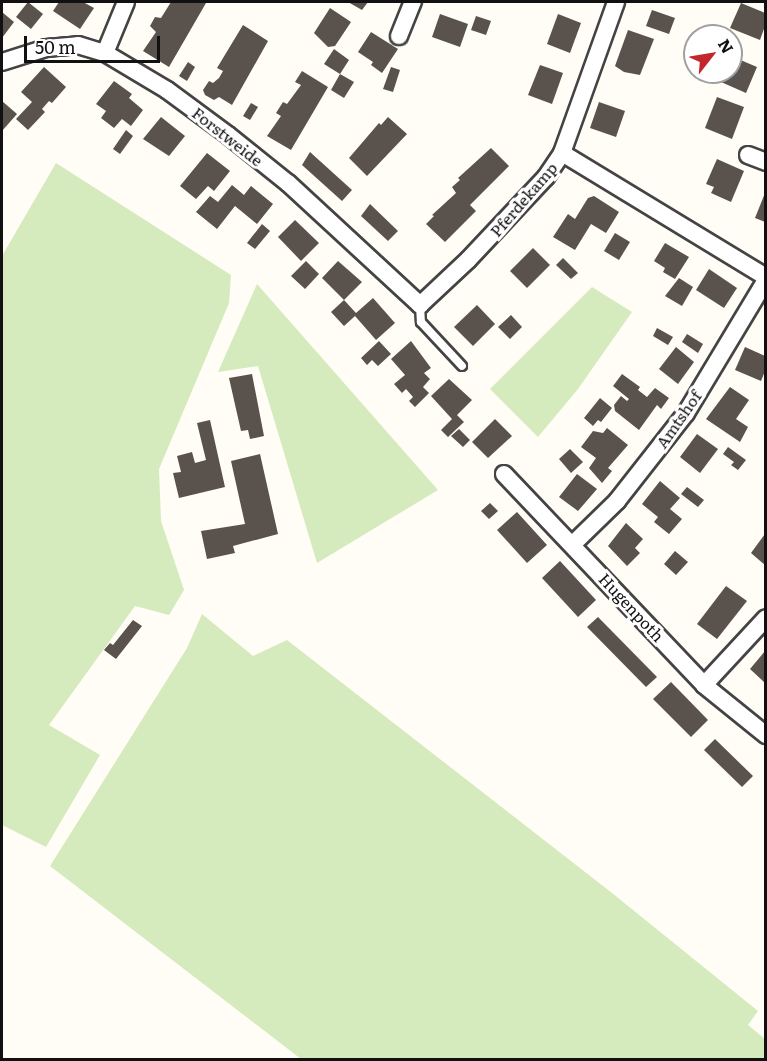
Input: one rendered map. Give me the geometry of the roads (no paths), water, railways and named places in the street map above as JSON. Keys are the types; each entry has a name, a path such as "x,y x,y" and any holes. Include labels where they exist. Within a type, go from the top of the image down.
{"street":[{"path":"105,53 126,2"},
{"path":"399,36 413,2"},
{"name":"Pferdekamp","path":"420,305 522,205 546,177 561,153 616,2"},
{"name":"Forstweide","path":"2,62 46,48 78,45 105,53 167,90 228,135 288,183 420,305"},
{"path":"561,153 765,279"},
{"path":"748,155 765,162"},
{"name":"Amtshof","path":"573,544 617,501 686,413 765,279"},
{"name":"Hugenpoth","path":"504,474 704,684 765,735"},
{"path":"704,684 765,618"}],"lane":[{"path":"420,305 421,322 462,366"}]}
